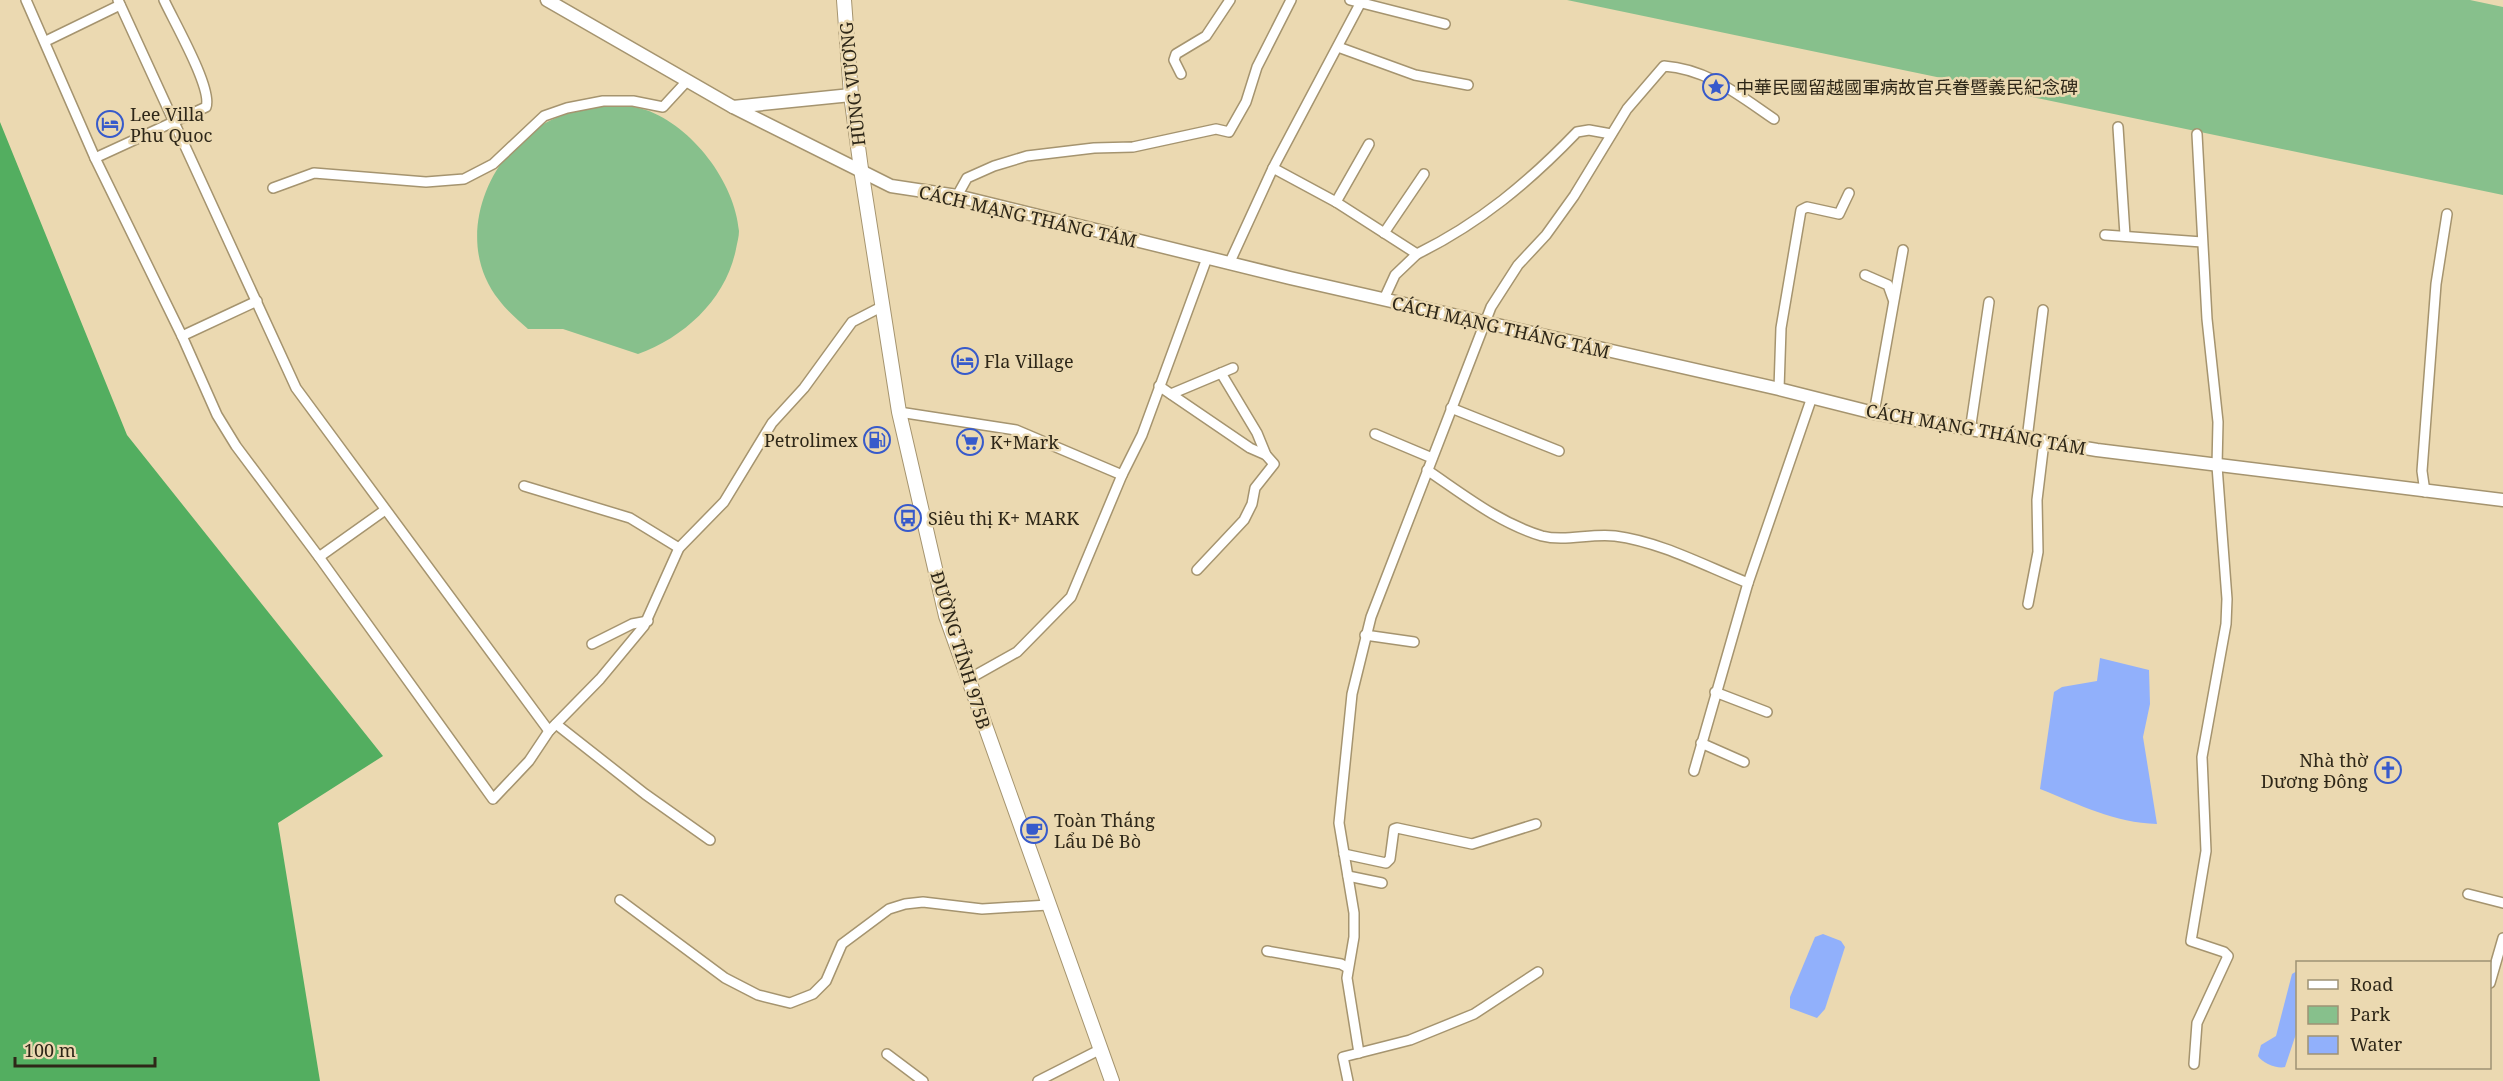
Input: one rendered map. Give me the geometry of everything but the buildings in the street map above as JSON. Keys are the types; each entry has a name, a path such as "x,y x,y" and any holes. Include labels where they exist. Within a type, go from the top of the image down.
{"main road":[{"name":"HÙNG VƯƠNG","path":"844,0 851,95 861,169"},
{"name":"ĐƯỜNG TỈNH 975B","path":"861,169 899,412 946,616 1112,1081"}],"street":[{"path":"26,0 46,41 94,158 182,336 217,415 236,446 493,799 529,760 553,727 600,679 648,621 679,548 723,502 772,423 804,388 852,322 884,306"},
{"path":"94,158 206,107 208,101 204,86 164,0"},
{"name":"CÁCH MẠNG THÁNG TÁM","path":"547,0 733,107 891,186 957,196 1229,264 1620,355 1779,389 1874,413 1970,431 2217,466 2503,500"},
{"path":"1181,74 1174,60 1176,54 1206,36 1230,0"},
{"path":"957,196 967,178 994,166 1027,156 1094,148 1133,147 1216,129 1229,132 1246,102 1257,67 1291,0"},
{"path":"1350,0 1445,24"},
{"path":"46,41 119,2 296,388 385,510 553,727 710,840"},
{"path":"1229,264 1273,168 1361,2"},
{"path":"1338,47 1415,75 1468,85"},
{"path":"1359,1053 1349,1000 1348,968 1355,927 1339,809 1352,694 1365,635 1485,322 1518,265 1551,229 1574,196 1627,109 1664,66 1715,80 1740,94 1774,119"},
{"path":"273,188 314,173 426,182 464,179 493,164 543,117 567,108 603,101 633,101 663,107 687,81"},
{"path":"733,107 851,95"},
{"path":"2118,128 2125,235"},
{"path":"1384,299 1395,275 1417,254 1455,235 1514,194 1577,132 1589,130 1611,134"},
{"path":"2194,1064 2197,1023 2228,956 2224,952 2191,941 2206,851 2202,757 2226,624 2226,575 2217,466 2218,422 2202,242 2197,134"},
{"path":"1336,202 1369,144"},
{"path":"1273,168 1336,202 1417,254"},
{"path":"1384,233 1424,174"},
{"path":"1779,389 1781,328 1801,210 1807,207 1839,214 1848,193"},
{"path":"2425,492 2422,471 2436,284 2447,214"},
{"path":"2105,235 2202,242"},
{"path":"1874,413 1903,250"},
{"path":"967,680 1017,652 1071,597 1122,475 1142,435 1159,386 1180,338 1207,258"},
{"path":"1865,275 1887,285 1893,299"},
{"path":"182,336 257,301"},
{"path":"1970,431 1989,302"},
{"path":"2027,439 2043,310"},
{"path":"1171,394 1233,368"},
{"path":"1197,570 1244,520 1252,504 1255,488 1274,464 1266,455 1257,433 1221,373"},
{"path":"1159,386 1250,448 1266,455"},
{"path":"1694,771 1748,583 1812,397"},
{"path":"1451,408 1559,451"},
{"path":"899,412 1016,430 1122,475"},
{"path":"1375,434 1432,458"},
{"path":"2028,604 2038,552 2037,500 2044,442"},
{"path":"1427,470 1492,514 1544,536 1604,535 1634,540 1656,546 1748,583"},
{"path":"524,486 630,518 679,548"},
{"path":"319,557 385,510"},
{"path":"592,644 632,624 648,621"},
{"path":"1365,635 1414,642"},
{"path":"1715,692 1767,712"},
{"path":"1701,743 1744,762"},
{"path":"1344,854 1386,863 1397,828 1472,844 1536,824"},
{"path":"1348,876 1382,884"},
{"path":"2468,894 2503,903"},
{"path":"620,900 725,978 758,995 790,1002 813,994 826,981 842,944 889,909 905,904 923,903 982,909 1048,905"},
{"path":"2491,980 2503,938"},
{"path":"1267,951 1341,964 1348,968"},
{"path":"1348,1081 1343,1057 1410,1040 1474,1014 1538,972"},
{"path":"1038,1081 1101,1049"},
{"path":"887,1054 923,1081"}],"green space":[{"path":"1567,0 2470,0 2503,7 2503,195"},
{"path":"601,105 641,108 663,118 695,142 720,175 736,212 739,231 731,267 713,300 701,314 672,337 638,354 563,329 528,329 499,300 486,280 479,258 477,236 486,192 496,171 510,152 526,136 543,124"},
{"path":"0,122 127,435 383,756 278,823 320,1081 0,1081"}],"water":[{"path":"2100,658 2149,670 2150,704 2143,737 2157,824 2141,823 2112,816 2040,789 2054,692 2062,687 2097,681"},
{"path":"1823,934 1841,941 1845,947 1825,1009 1817,1018 1790,1008 1790,997 1815,937"},
{"path":"2296,972 2296,1034 2285,1067 2274,1066 2258,1056 2261,1045 2276,1036 2292,974"}],"place":[{"name":"中華民國留越國軍病故官兵眷暨義民紀念碑","path":"1716,87"},
{"name":"Lee Villa Phu Quoc","path":"110,124"},
{"name":"Fla Village","path":"965,361"},
{"name":"Petrolimex","path":"877,440"},
{"name":"K+Mark","path":"970,442"},
{"name":"Siêu thị K+ MARK","path":"908,518"},
{"name":"Nhà thờ Dương Đông","path":"2388,770"},
{"name":"Toàn Thắng Lẩu Dê Bò","path":"1034,830"}]}
